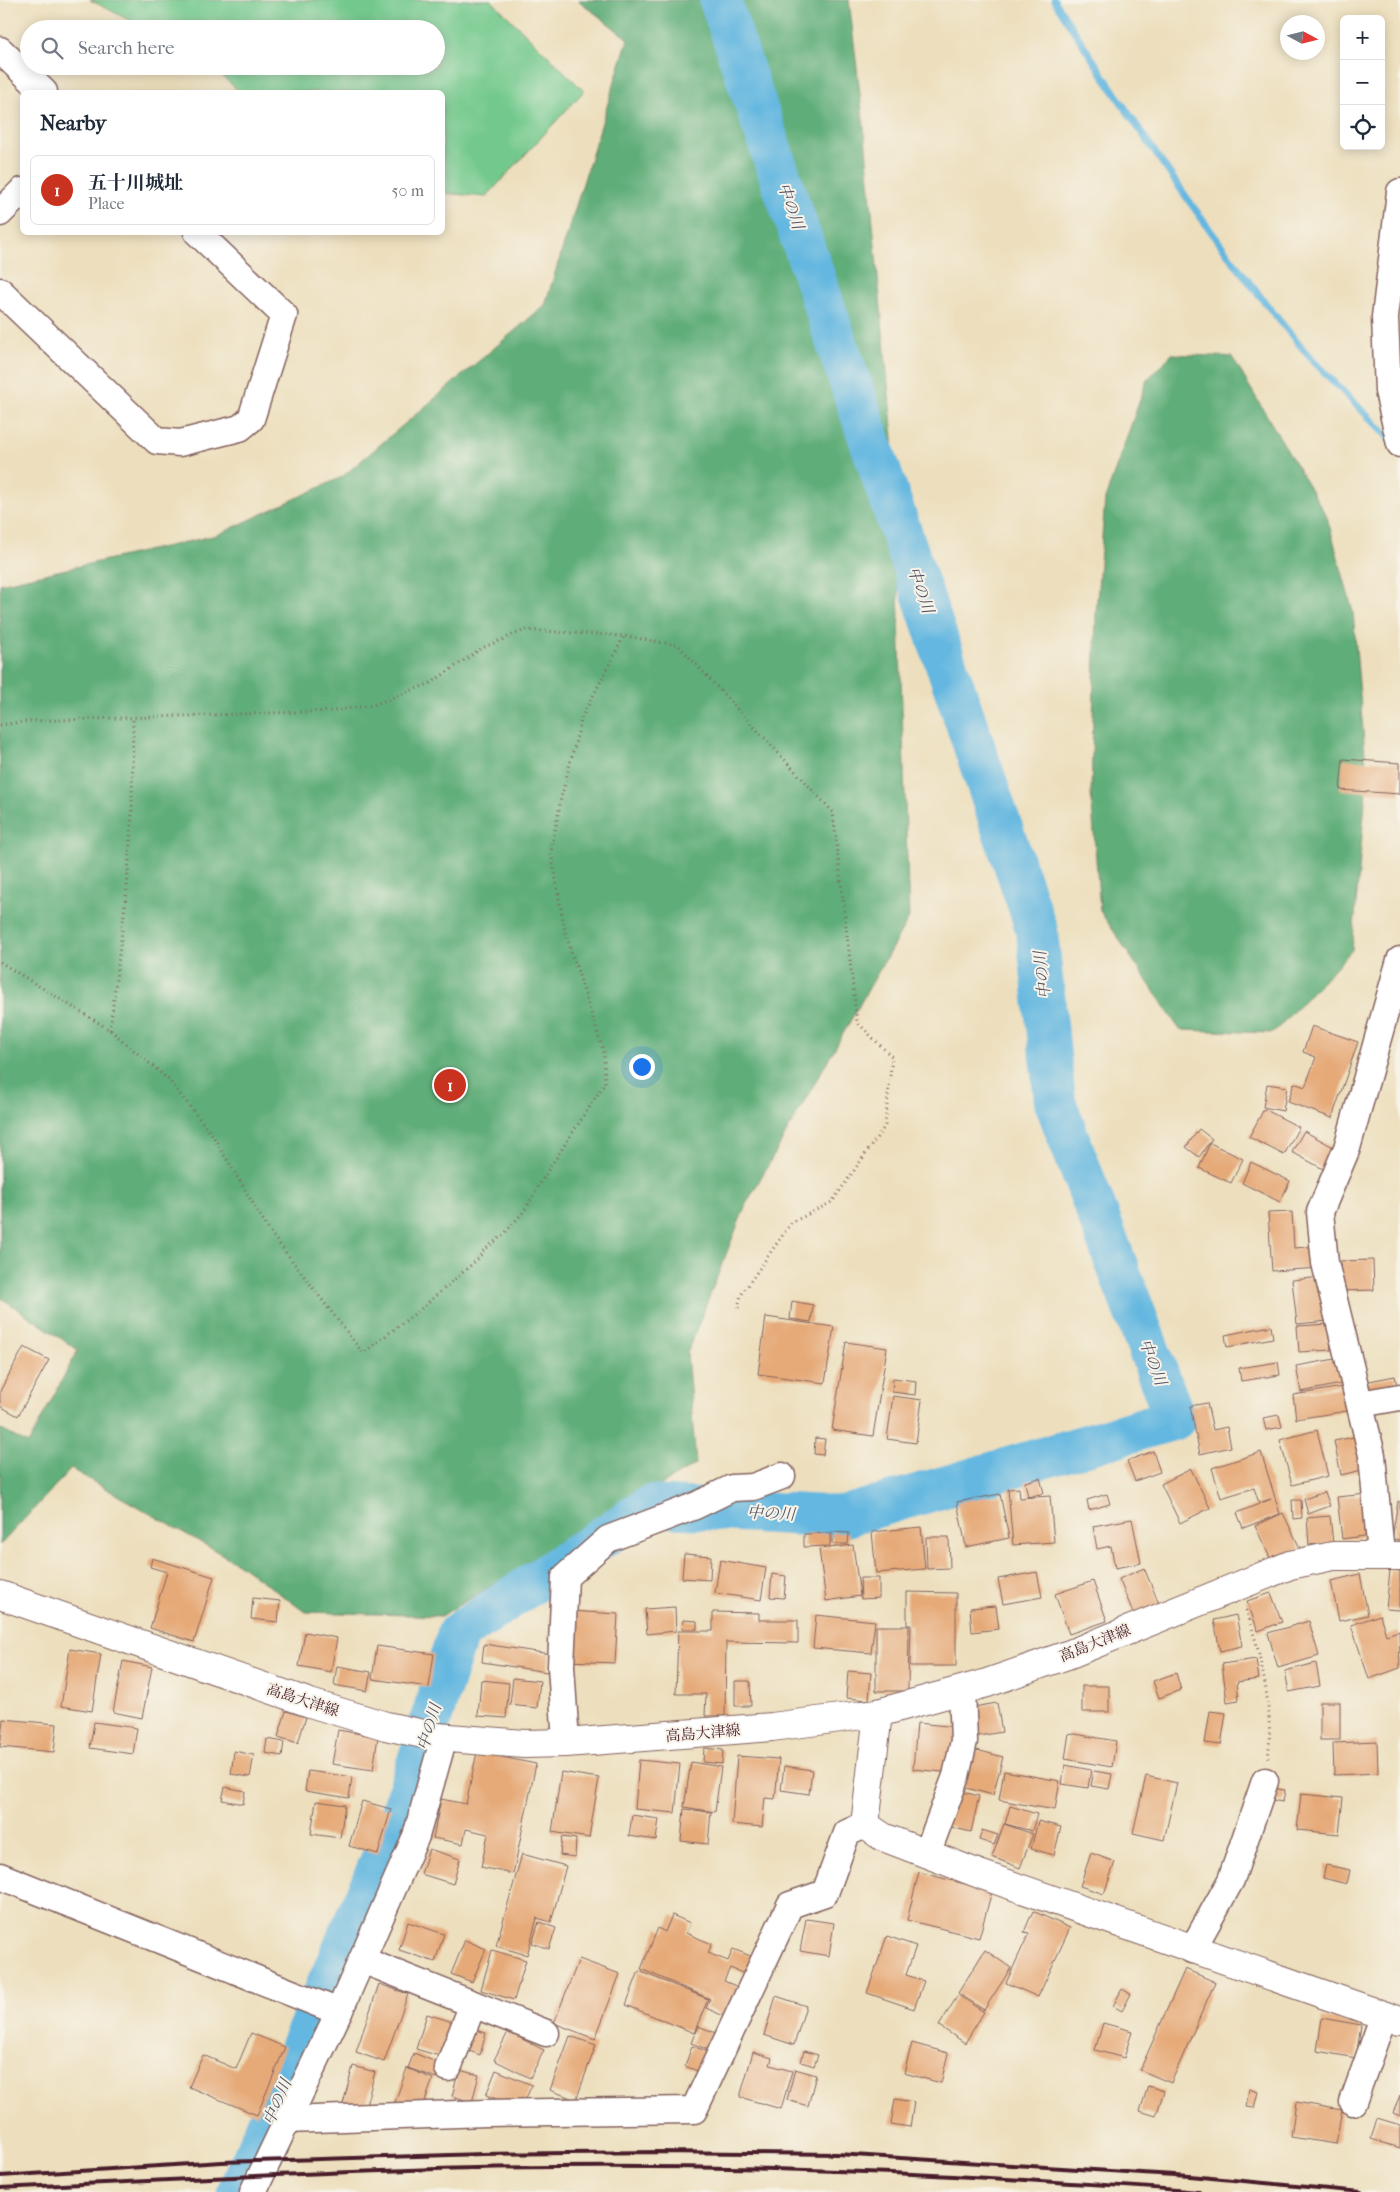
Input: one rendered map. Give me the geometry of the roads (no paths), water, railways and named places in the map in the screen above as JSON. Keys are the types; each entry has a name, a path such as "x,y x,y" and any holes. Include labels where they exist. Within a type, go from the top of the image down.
{"main road":[{"name":"高島大津線","path":"0,1595 310,1703 434,1736 524,1744 566,1743 772,1727 878,1713 962,1690 1070,1654 1290,1564 1332,1556 1391,1555"},
{"path":"878,1713 866,1803 865,1825 883,1837 1192,1950 1392,2018"}],"street":[{"path":"0,50 20,69"},
{"path":"26,75 42,90"},
{"path":"1399,439 1388,391 1385,318 1400,192"},
{"path":"0,213 20,193"},
{"path":"0,291 157,441 180,443 240,428 251,419 284,314 200,235"},
{"path":"1391,1555 1372,1455 1325,1263 1320,1212 1347,1148 1400,960"},
{"path":"1360,1404 1400,1397"},
{"path":"566,1743 561,1666 565,1577 608,1539 695,1506 732,1488 752,1488 782,1476"},
{"path":"927,1854 956,1776 964,1741 962,1690"},
{"path":"253,2192 339,2012 416,1836 434,1736"},
{"path":"1192,1950 1231,1880 1265,1781"},
{"path":"288,2120 486,2112 694,2110 790,1905 826,1893 847,1833 865,1825"},
{"path":"0,1876 339,2012"},
{"path":"362,1960 546,2033"},
{"path":"448,2068 473,2004"},
{"path":"1353,2102 1392,2018"}],"waterway":[{"name":"中の川","path":"238,2192 402,1812 458,1633 650,1506 842,1517 1175,1419 1055,1102 1037,931 720,0"},
{"path":"1054,0 1144,137 1240,270 1308,355 1390,439"}],"railway":[{"path":"0,2176 222,2162 482,2154 657,2152 837,2154 1190,2176 1361,2192"},
{"path":"0,2188 476,2168 693,2167 910,2174 1127,2186 1199,2192"}],"place":[{"name":"五十川城址","path":"450,1085"}]}
